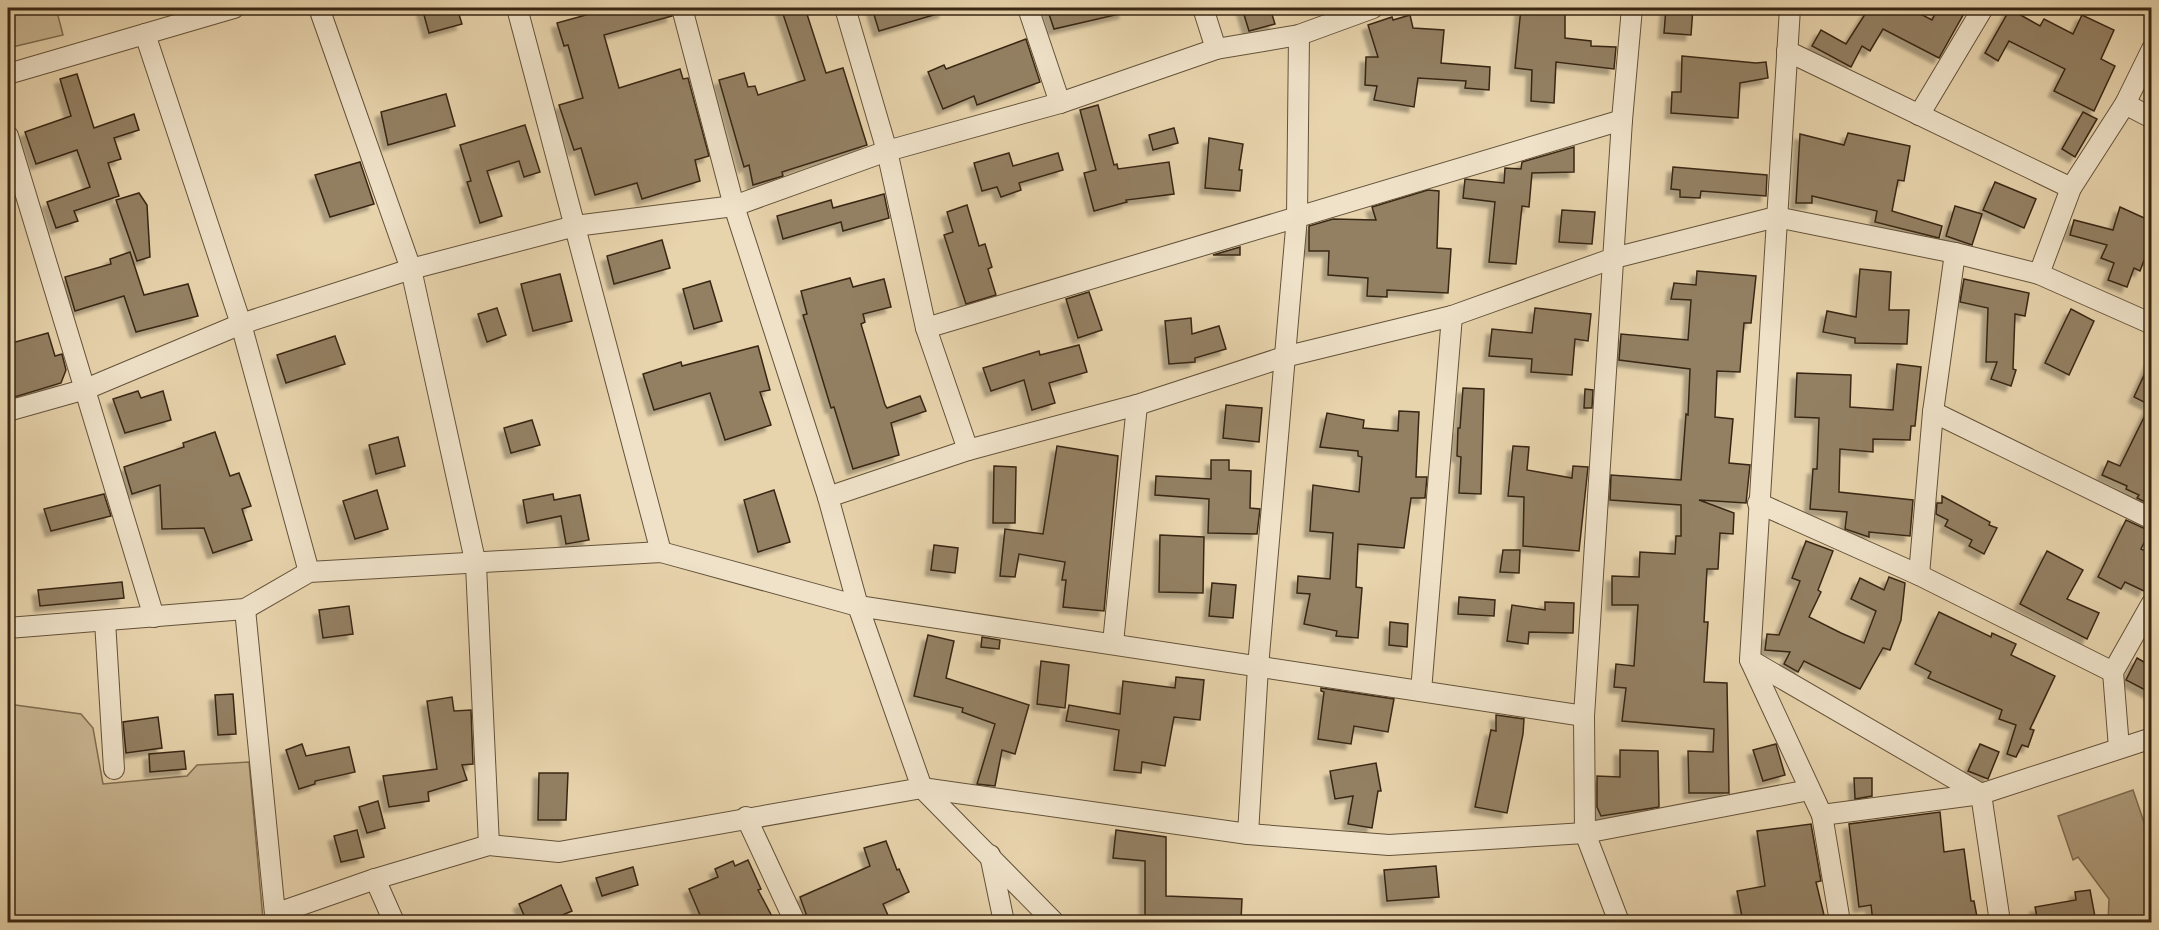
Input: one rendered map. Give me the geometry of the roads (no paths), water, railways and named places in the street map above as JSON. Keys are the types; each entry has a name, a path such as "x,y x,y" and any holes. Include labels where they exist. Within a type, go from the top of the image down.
{"street":[{"path":"8,74 234,8"},
{"path":"319,8 411,269 476,565 489,844"},
{"path":"517,8 661,552"},
{"path":"682,8 734,206 828,497 858,606 922,788 1054,922"},
{"path":"844,8 887,151 926,328 968,450"},
{"path":"1028,8 1060,103"},
{"path":"1203,8 1216,49"},
{"path":"8,411 86,388 241,324 411,269 575,226 734,206 887,151 1060,103 1216,49 1299,35 1373,8"},
{"path":"1619,922 1585,832 1584,716 1622,120 1632,8"},
{"path":"1790,8 1750,660 1822,815 1840,922"},
{"path":"1788,41 1802,8"},
{"path":"1918,116 1983,8"},
{"path":"145,34 241,324 309,572"},
{"path":"1248,834 1258,667 1298,217 1299,35"},
{"path":"1788,41 1918,116 2071,188"},
{"path":"2039,274 2071,188 2125,104 2151,49"},
{"path":"2125,104 2151,118"},
{"path":"926,328 1622,120"},
{"path":"8,136 154,617"},
{"path":"828,497 968,450 1137,405 1284,357 1452,316 1614,258 1776,217 1955,253 2039,274 2151,324"},
{"path":"1919,576 1933,412 1955,253"},
{"path":"1421,691 1452,316"},
{"path":"1113,643 1137,405"},
{"path":"1933,412 2151,519"},
{"path":"1758,503 1919,576 2113,672"},
{"path":"8,628 244,609 309,572 476,565 661,552 858,606 1584,716"},
{"path":"2119,748 2113,672 2151,603"},
{"path":"244,609 275,915 375,879 489,844 559,852 746,817 922,788 1248,834 1389,845 1585,832 1809,790"},
{"path":"105,621 114,769"},
{"path":"1750,660 1981,794"},
{"path":"1822,815 1981,794 2151,738"},
{"path":"1981,794 2000,922"},
{"path":"746,817 795,922"},
{"path":"990,855 1004,922"},
{"path":"375,879 394,922"}]}
